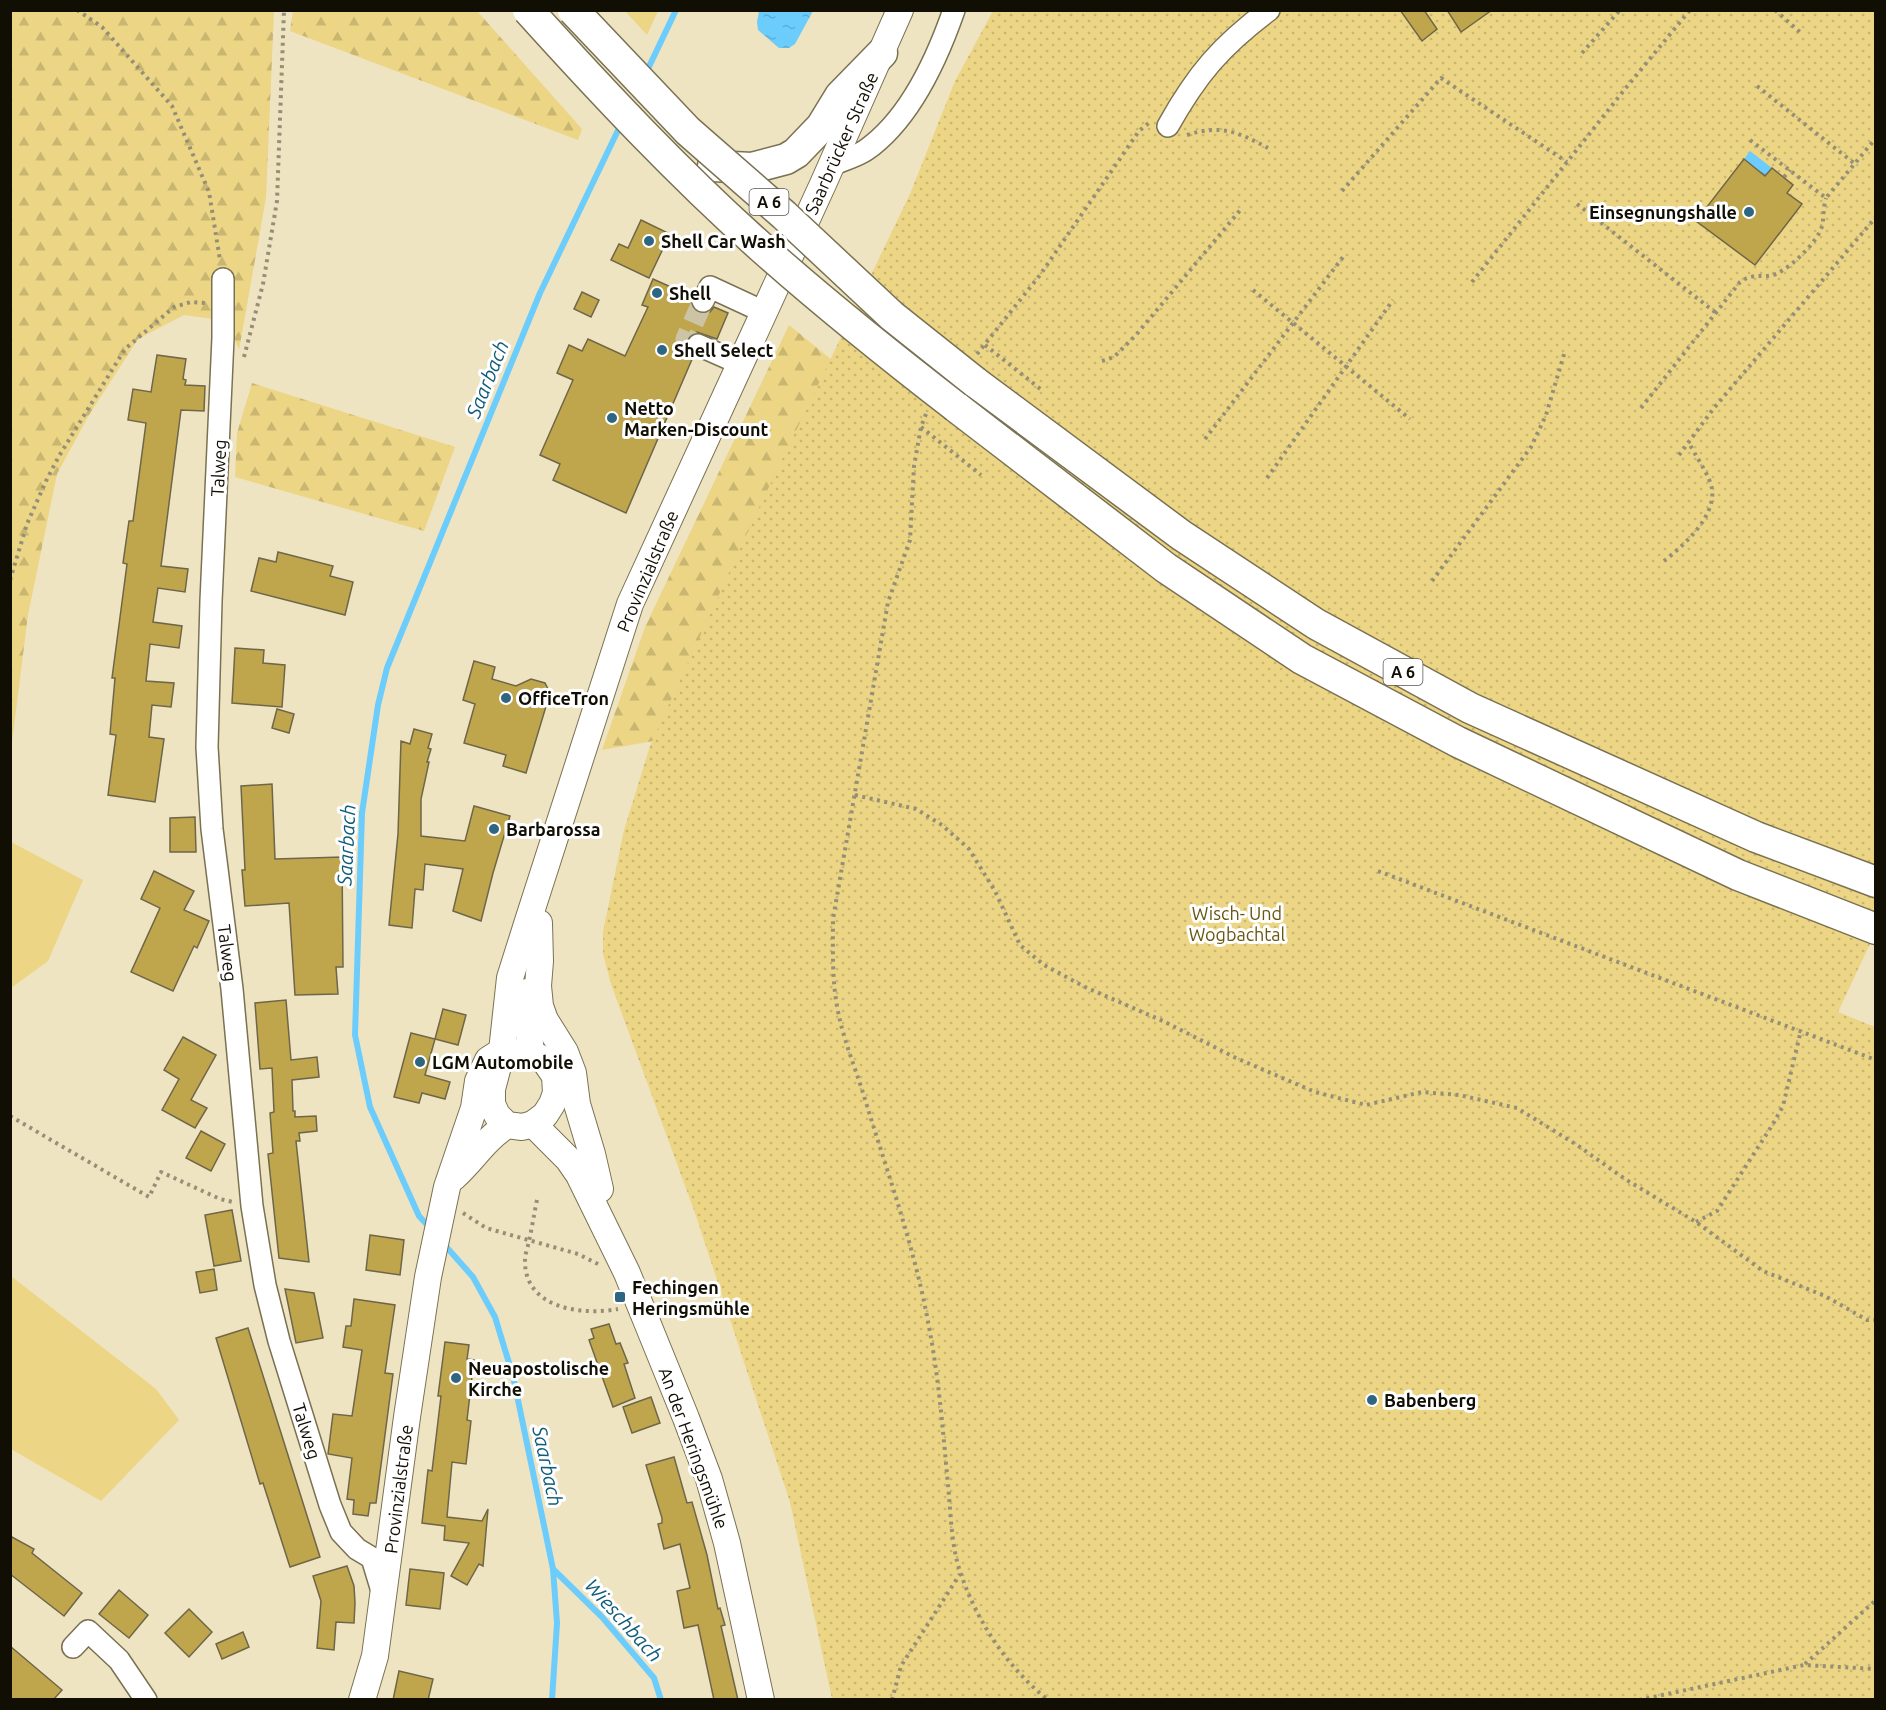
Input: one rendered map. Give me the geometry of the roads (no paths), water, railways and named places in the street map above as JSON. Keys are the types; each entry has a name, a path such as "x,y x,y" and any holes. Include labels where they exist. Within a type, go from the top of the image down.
{"highway":[{"name":"A 6","path":"528,10 664,156 761,248 945,406 1166,568 1302,659 1458,742 1738,875 1875,929"},
{"path":"540,10 676,144"},
{"name":"A 6","path":"561,10 676,144 791,254"},
{"name":"A 6","path":"573,10 688,131 784,215 892,316 973,372 1181,534 1326,630 1470,708 1756,837 1875,882"},
{"path":"791,254 743,221 712,176 786,159 796,153 821,127 840,96 882,53"}],"main road":[{"name":"Saarbrücker Straße","path":"791,254 900,10"},
{"name":"Provinzialstraße","path":"502,1051 510,978 630,604 791,254"},
{"name":"Provinzialstraße","path":"531,1053 527,985 530,960 539,923 543,879"},
{"name":"An der Heringsmühle","path":"539,923 540,961 537,986 540,1006 545,1020 565,1052 573,1073 577,1104 600,1189"},
{"path":"446,1192 474,1108 478,1081 488,1060 502,1051 531,1053 544,1060 555,1076 556,1093 552,1104 545,1115 533,1124 522,1127 507,1125 497,1115 492,1104 492,1089 502,1051"},
{"name":"An der Heringsmühle","path":"552,1104 583,1151 600,1189 614,1223 627,1272 639,1304 709,1479 728,1543 761,1700"},
{"name":"An der Heringsmühle","path":"533,1124 568,1159 579,1175 627,1272"},
{"path":"446,1192 481,1146 507,1125"},
{"name":"Provinzialstraße","path":"362,1700 375,1656 428,1277 446,1192"}],"street":[{"path":"832,165 865,151 891,128 910,102 942,46 954,10"},
{"path":"1160,123 1186,94 1212,59 1242,30 1269,10"},
{"name":"Talweg","path":"223,279 224,304 207,747 212,829 232,989 252,1206 265,1285 279,1341 330,1505 341,1532 357,1549 372,1558 384,1598"},
{"path":"703,302 710,287 764,312"},
{"path":"698,345 741,363"},
{"path":"73,1647 88,1631 119,1660 146,1700"}],"water":[{"path":"759,10 813,11 795,44 789,48 779,48 758,30"},
{"path":"1750,151 1772,168 1765,176 1744,159"}],"waterway":[{"name":"Saarbach","path":"646,73 676,10"},
{"name":"Saarbach","path":"431,1229 419,1216 370,1107 355,1035 362,813 378,705 387,668 540,293 622,122"},
{"name":"Saarbach","path":"442,1242 473,1277 495,1317 513,1376 553,1569 557,1623 552,1700"},
{"name":"Wieschbach","path":"553,1569 602,1617 654,1678 661,1700"}],"tunnel":[{"path":"698,345 686,339 703,301"}],"place":[{"name":"Einsegnungshalle","path":"1749,212"},
{"name":"Shell Car Wash","path":"649,241"},
{"name":"Shell","path":"657,293"},
{"name":"Shell Select","path":"662,350"},
{"name":"Netto Marken-Discount","path":"612,418"},
{"name":"OfficeTron","path":"506,698"},
{"name":"Barbarossa","path":"494,829"},
{"name":"LGM Automobile","path":"420,1062"},
{"name":"Fechingen Heringsmühle","path":"620,1297"},
{"name":"Neuapostolische Kirche","path":"456,1378"},
{"name":"Babenberg","path":"1372,1400"}],"park label":[{"name":"Wisch- Und Wogbachtal","path":"1237,923"}]}
